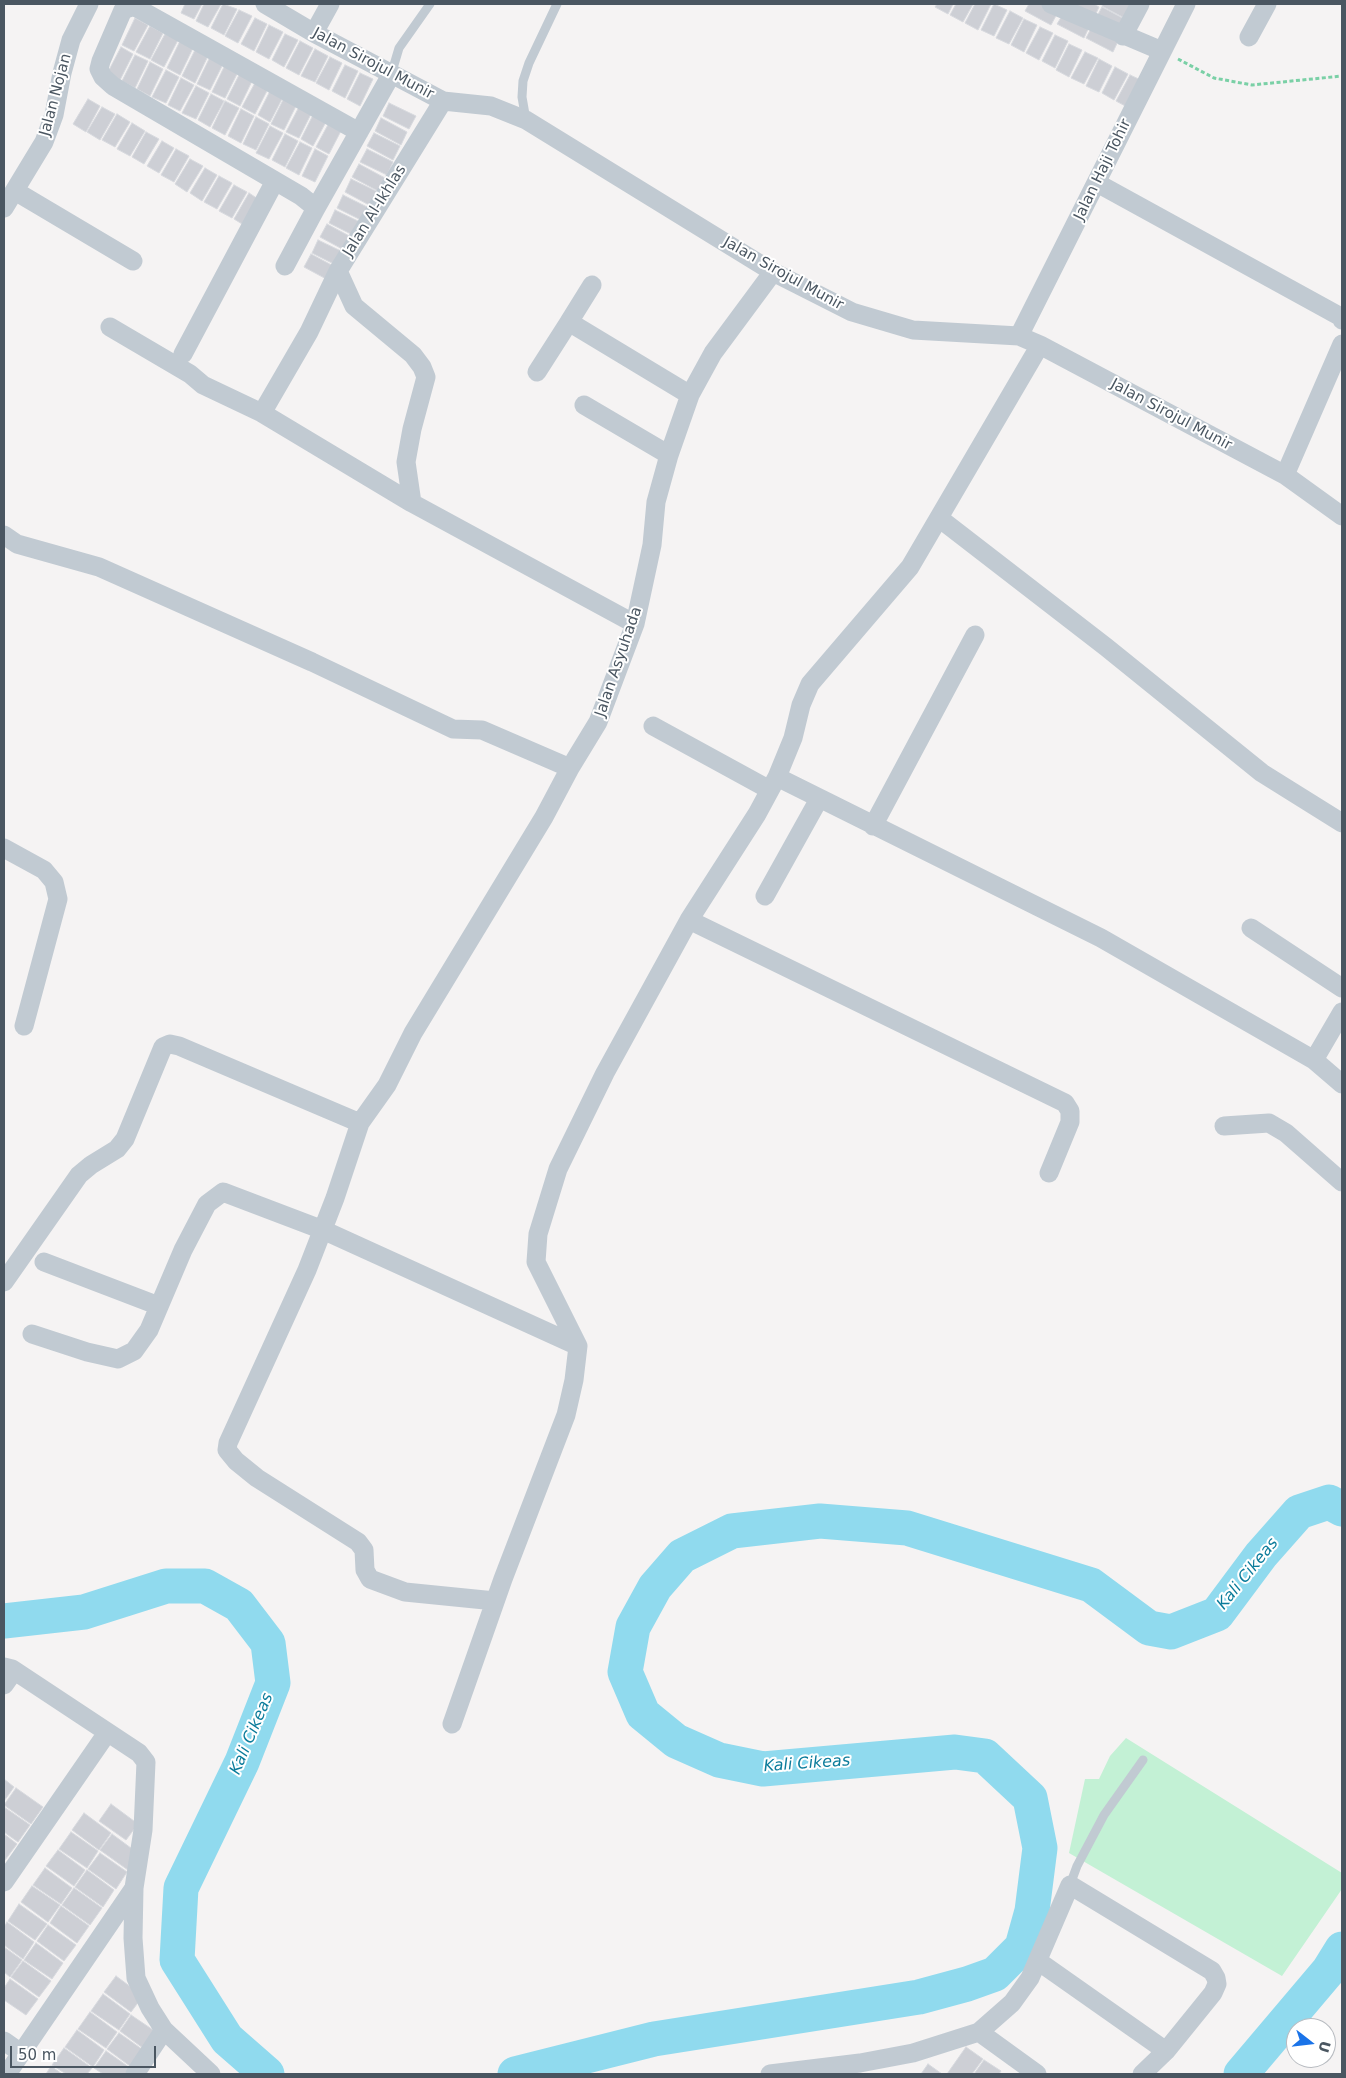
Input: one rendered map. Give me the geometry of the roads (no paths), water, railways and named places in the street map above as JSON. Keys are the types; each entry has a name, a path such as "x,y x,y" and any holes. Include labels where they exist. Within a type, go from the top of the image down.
{"street":[{"name":"Jalan Nojan","path":"8,199 44,142 54,115 71,40 89,4"},
{"name":"Jalan Sirojul Munir","path":"265,4 391,75 443,101 491,106 526,120 772,272 852,312 913,330 1018,336 1040,345 1285,475 1342,516"},
{"path":"314,33 330,4"},
{"path":"1051,4 1162,51"},
{"path":"1123,36 1140,4"},
{"name":"Jalan Haji Tohir","path":"1018,336 1186,4"},
{"path":"1249,37 1268,4"},
{"path":"316,208 301,196 113,86 103,77 99,69 101,61 124,10 131,7 137,8 358,132"},
{"path":"285,266 391,75"},
{"name":"Jalan Al-Ikhlas","path":"412,503 406,462 412,429 426,377 422,366 413,356 354,306 338,271 443,101"},
{"path":"183,354 274,181"},
{"path":"1097,183 1341,317 1342,320"},
{"path":"8,199 133,261"},
{"path":"262,413 309,332 338,271"},
{"name":"Jalan Asyuhada","path":"495,1601 405,1592 370,1579 365,1570 364,1550 358,1542 257,1478 236,1461 227,1450 228,1443 307,1270 360,1123 387,1085 412,1033 544,817 570,768 598,722 635,624 652,545 656,502 669,455 690,395 713,353 772,272"},
{"path":"537,372 592,285"},
{"path":"569,322 690,395"},
{"path":"110,327 190,374 203,385 262,413 412,503 635,624"},
{"path":"1285,475 1342,344"},
{"path":"452,1724 495,1601 566,1415 574,1380 578,1346 536,1262 538,1234 558,1169 604,1073 689,920 757,814 773,784 793,738 810,684 910,567 1040,345"},
{"path":"584,405 669,455"},
{"path":"939,518 1262,773 1342,823"},
{"path":"4,535 17,544 99,567 312,662 453,729 482,730 570,768"},
{"path":"873,826 975,635"},
{"path":"653,726 773,784 819,799 1101,938 1314,1060 1342,1084"},
{"path":"765,896 819,799"},
{"path":"4,848 44,870 54,882 58,899 24,1026"},
{"path":"689,920 1065,1103 1070,1111 1070,1122 1049,1173"},
{"path":"1251,928 1342,988"},
{"path":"1314,1060 1342,1012"},
{"path":"4,1282 79,1175 91,1164 117,1149 125,1139 163,1047 170,1044 179,1046 360,1123"},
{"path":"1224,1126 1269,1123 1286,1133 1342,1182"},
{"path":"32,1334 87,1352 118,1359 134,1351 149,1330 183,1250 207,1204 223,1192 323,1230 578,1346"},
{"path":"44,1262 159,1306"},
{"path":"7,1674 108,1733 139,1753 146,1762 143,1830 134,1888 132,1938 136,1978 150,2008 164,2030 211,2074"},
{"path":"4,1882 108,1733"},
{"path":"770,2074 860,2063 912,2053 979,2032 1012,2003 1030,1978 1064,1894 1070,1885 1212,1971 1216,1978 1217,1984 1213,1993 1166,2051 1142,2074"},
{"path":"7,2074 134,1888"},
{"path":"1038,1961 1166,2051"},
{"path":"135,2074 164,2030"},
{"path":"979,2032 1037,2074"},
{"path":"4,2041 22,2053"},
{"path":"860,2063 875,2074"}],"lane":[{"path":"391,75 398,48 430,4"},
{"path":"526,120 522,97 523,81 529,63 557,4"},
{"path":"1070,1885 1077,1866 1104,1815 1143,1760"}],"waterway":[{"name":"Kali Cikeas","path":"515,2074 654,2039 919,1997 995,1974 1022,1947 1032,1911 1040,1848 1030,1798 985,1756 955,1752 763,1769 719,1760 676,1741 643,1714 625,1672 633,1627 655,1587 682,1556 732,1531 820,1521 907,1528 1091,1585 1149,1628 1171,1632 1217,1614 1261,1555 1299,1512 1329,1502 1342,1509"},
{"name":"Kali Cikeas","path":"4,1621 84,1612 166,1586 205,1586 239,1605 268,1643 273,1683 242,1762 181,1888 177,1960 227,2039 267,2074"},
{"name":"Kali Cikeas","path":"1241,2074 1329,1970 1342,1949"}]}
